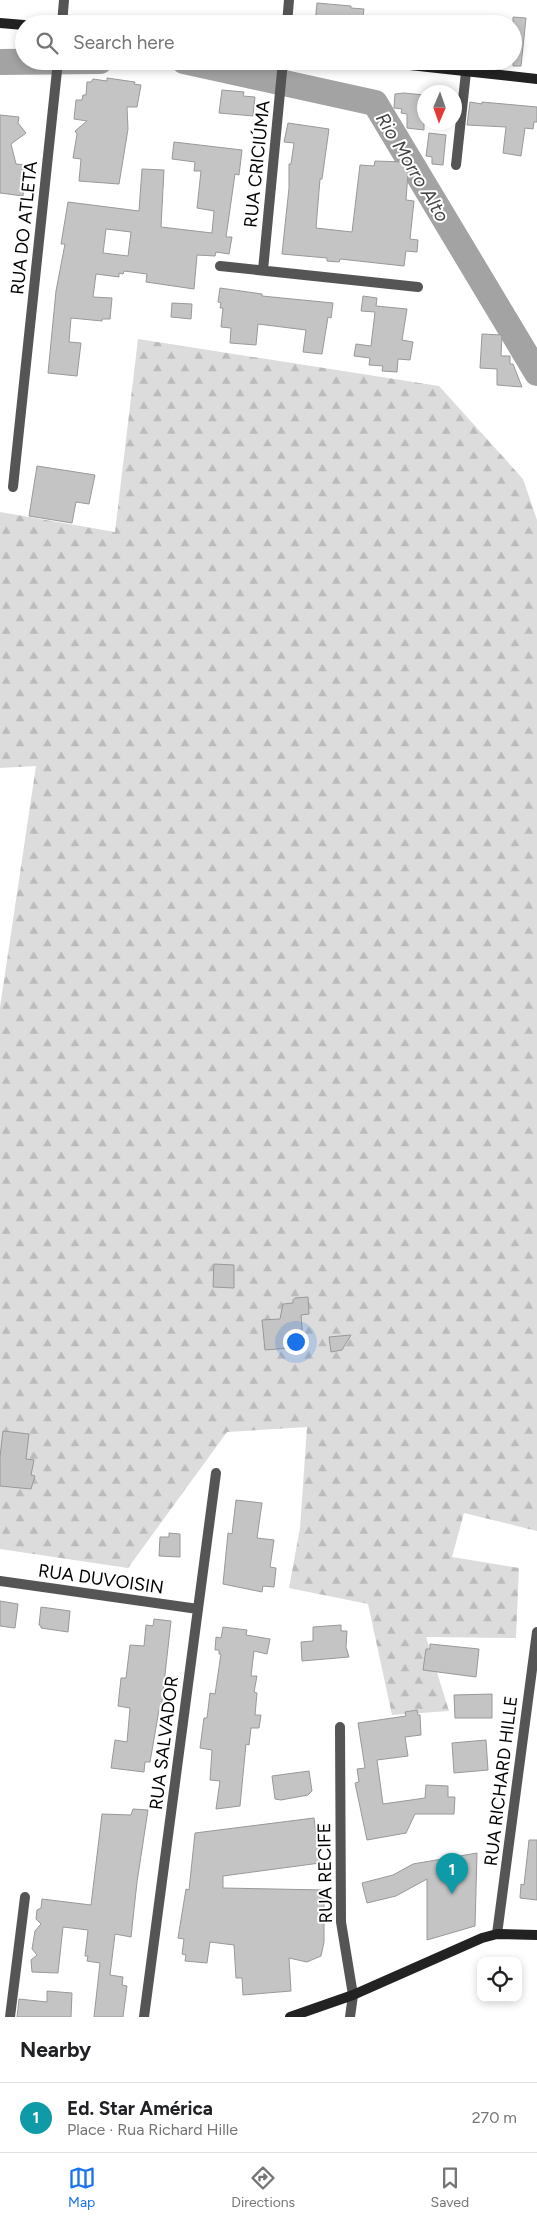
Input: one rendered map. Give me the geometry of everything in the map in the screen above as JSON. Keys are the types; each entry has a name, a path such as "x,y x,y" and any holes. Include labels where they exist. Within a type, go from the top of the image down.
{"main road":[{"path":"0,23 15,24"},
{"path":"449,70 537,79"},
{"path":"290,2017 353,1995 482,1938 497,1934 537,1935"}],"street":[{"path":"63,15 64,0"},
{"path":"288,15 289,0"},
{"name":"RUA DO ATLETA","path":"13,487 57,70"},
{"name":"RUA CRICIÚMA","path":"263,270 283,70"},
{"path":"456,165 466,72"},
{"path":"220,266 418,287"},
{"name":"RUA SALVADOR","path":"144,2017 216,1473"},
{"name":"RUA DUVOISIN","path":"0,1581 198,1609"},
{"name":"RUA RICHARD HILLE","path":"497,1934 537,1632"},
{"name":"RUA RECIFE","path":"340,1727 341,1922 353,1995 350,2017"},
{"path":"10,2017 25,1897"}],"green space":[{"path":"138,339 439,386 523,479 537,520 537,1531 464,1513 452,1557 519,1568 516,1638 426,1637 449,1711 392,1715 368,1604 289,1588 300,1528 307,1427 227,1432 128,1568 0,1549 0,1007 36,766 0,768 0,512 115,532"}],"building":[{"path":"317,3 364,9 363,15 316,15"},
{"path":"522,18 526,18 522,56"},
{"path":"107,78 135,82 134,84 141,85 137,107 127,107 128,129 119,184 79,181 81,159 73,158 77,134 75,131 87,121 74,119 76,100 82,100 83,95 86,95 87,82 91,82 93,79 107,81"},
{"path":"222,90 244,92 243,96 255,97 253,116 219,113"},
{"path":"395,94 417,94 417,129 407,128 407,114 401,113 402,109 394,108"},
{"path":"470,102 537,107 537,122 534,122 533,129 525,128 521,156 503,153 506,127 467,125"},
{"path":"0,115 19,117 18,123 26,133 11,144 16,164 26,165 23,196 0,193"},
{"path":"288,123 329,129 322,179 320,179 316,228 352,232 360,165 374,166 375,161 404,162 408,173 406,200 414,201 410,239 418,240 417,252 406,251 404,266 340,259 339,262 327,261 327,258 282,254 289,188 289,164 291,164 294,143 284,142"},
{"path":"429,133 446,135 443,165 432,164 432,157 426,156"},
{"path":"174,142 242,150 239,175 235,174 226,237 232,237 229,254 216,252 215,256 197,255 194,289 146,282 147,274 124,271 123,274 119,273 119,277 96,274 93,297 112,298 110,319 102,319 102,321 71,318 69,342 81,343 77,376 48,373 56,291 65,244 61,244 68,202 139,211 142,169 164,170 161,227 212,233 214,211 197,208 201,171 194,171 195,162 172,159","holes":["106,229 131,232 128,256 103,253"]},
{"path":"220,288 262,294 262,296 333,303 331,318 328,317 322,354 303,352 306,330 258,324 256,345 230,343 231,328 221,327 223,308 220,308 221,303 218,302"},
{"path":"363,296 377,298 376,306 407,309 402,340 413,342 410,360 398,359 397,372 382,371 383,366 369,365 370,358 354,356 356,344 371,346 375,312 361,311"},
{"path":"172,303 192,304 191,319 171,317"},
{"path":"482,334 502,335 501,356 510,356 510,364 513,364 522,387 497,385 497,369 480,368"},
{"path":"37,466 95,475 89,504 76,502 72,523 29,516"},
{"path":"214,1264 234,1265 234,1288 213,1287"},
{"path":"308,1297 309,1314 301,1315 303,1342 289,1343 290,1348 265,1350 262,1320 280,1319 283,1304 293,1303 295,1298"},
{"path":"351,1335 342,1350 331,1352 329,1337"},
{"path":"3,1431 29,1434 26,1459 34,1460 31,1475 35,1476 31,1489 0,1486 0,1457"},
{"path":"236,1500 262,1503 257,1538 274,1540 270,1567 276,1568 274,1587 263,1586 262,1592 223,1584 228,1533 232,1534"},
{"path":"169,1533 180,1534 180,1557 159,1556 160,1537 169,1537"},
{"path":"0,1601 18,1604 15,1628 0,1626"},
{"path":"41,1607 70,1611 68,1632 41,1628 39,1625"},
{"path":"154,1619 171,1621 161,1710 159,1710 150,1762 145,1762 144,1772 111,1768 115,1740 127,1742 130,1708 118,1706 121,1678 126,1678 130,1645 144,1646 146,1625 153,1626"},
{"path":"341,1625 341,1631 347,1631 346,1647 349,1657 302,1661 301,1642 313,1641 313,1627"},
{"path":"223,1627 247,1630 246,1635 270,1639 267,1654 254,1651 251,1676 257,1676 254,1692 257,1693 255,1715 261,1715 259,1728 251,1728 249,1745 246,1744 240,1806 216,1809 220,1781 210,1780 212,1750 200,1748 204,1718 207,1718 210,1693 215,1694 221,1654 219,1654 219,1650 215,1650 216,1637 221,1638"},
{"path":"430,1644 479,1649 476,1677 423,1670 426,1649 430,1649"},
{"path":"492,1694 492,1718 455,1718 454,1695"},
{"path":"417,1710 418,1715 420,1715 421,1735 405,1737 408,1756 377,1760 383,1804 425,1798 426,1785 448,1786 448,1797 455,1797 454,1814 415,1814 406,1833 367,1840 355,1783 359,1782 357,1769 365,1768 358,1723 406,1716 405,1712"},
{"path":"486,1740 488,1770 454,1773 452,1743"},
{"path":"309,1771 312,1791 308,1795 281,1800 275,1799 272,1776"},
{"path":"133,1809 148,1810 131,1937 115,1934 110,1975 123,1977 122,1985 127,1986 123,2017 94,2017 100,1963 87,1961 88,1956 85,1956 88,1930 63,1927 58,1973 32,1972 31,1960 37,1955 32,1949 35,1931 41,1924 36,1919 37,1910 41,1908 42,1899 91,1905 102,1814 131,1815"},
{"path":"314,1818 320,1863 223,1876 223,1888 324,1890 324,1942 321,1956 307,1962 289,1958 291,1991 243,1995 242,1978 236,1978 234,1945 210,1942 207,1963 185,1961 186,1955 182,1954 184,1939 178,1938 186,1889 189,1890 195,1833"},
{"path":"529,1840 537,1840 537,1900 520,1898 521,1884 524,1885"},
{"path":"477,1853 475,1926 427,1940 427,1879 396,1896 367,1903 362,1883 393,1875 413,1864"},
{"path":"47,1991 72,1993 71,2017 17,2017 19,1999 47,2002"}],"waterway":[{"name":"Rio Morro Alto","path":"0,62 15,62"},
{"name":"Rio Morro Alto","path":"225,70 375,103 537,373"}],"place":[{"name":"Ed. Star América","path":"452,1894"}]}
